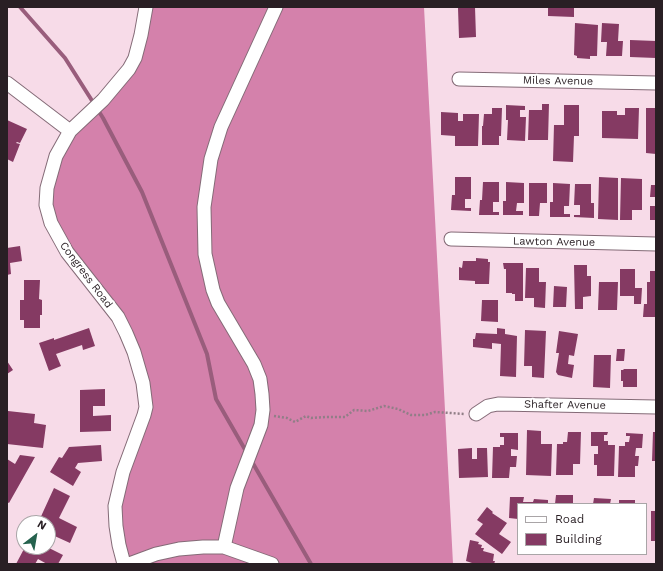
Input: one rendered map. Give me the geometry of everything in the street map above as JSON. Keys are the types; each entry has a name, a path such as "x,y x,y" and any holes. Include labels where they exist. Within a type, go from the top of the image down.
{"street":[{"name":"Congress Road","path":"124,564 118,545 115,506 123,472 144,415 146,406 145,396 134,352 118,318 67,252 51,223 46,205 47,188 56,156 70,131 103,100 135,58 146,7"},
{"path":"224,547 237,488 261,425 263,414 262,390 260,379 254,364 218,303 210,279 205,254 204,207 211,159 221,127 276,7"},
{"name":"Miles Avenue","path":"459,79 656,84"},
{"path":"7,83 70,131"},
{"name":"Lawton Avenue","path":"451,239 656,244"},
{"name":"Shafter Avenue","path":"476,414 488,406 498,404 656,407"},
{"path":"129,564 156,554 179,549 203,547 224,547 272,564"}],"path":[{"path":"263,414 287,418 295,422 306,416 311,418 346,417 354,410 368,411 384,406 398,409 411,415 425,415 435,412 476,414"}],"shaded area":[{"path":"146,7 424,7 453,564 124,564 116,526 144,415 134,352 67,252 46,205 56,156 129,69"}],"building":[{"path":"475,7 476,37 459,38 458,8"},
{"path":"548,7 574,7 574,17 548,16"},
{"path":"575,23 598,25 597,56 590,56 590,59 577,58 577,56 574,55"},
{"path":"602,23 619,24 618,41 623,41 622,56 606,56 607,42 601,42"},
{"path":"630,40 656,41 656,58 630,57"},
{"path":"542,104 549,104 548,140 528,140 529,110 542,110"},
{"path":"506,105 525,106 525,110 520,110 520,117 526,117 525,141 507,140 508,120 506,120"},
{"path":"564,105 579,105 579,136 574,136 573,162 553,161 554,125 564,125"},
{"path":"492,108 502,108 501,136 499,136 499,145 482,145 482,126 484,114 492,114"},
{"path":"625,108 639,108 638,139 602,138 602,111 617,111 617,115 625,115"},
{"path":"646,108 656,108 656,154 646,153"},
{"path":"441,112 458,113 458,121 463,121 463,114 479,114 478,146 455,146 455,136 441,135"},
{"path":"7,120 27,129 20,143 16,143 20,144 13,162 7,159"},
{"path":"455,177 471,177 471,199 465,199 465,208 471,208 471,211 451,210 452,195 455,195"},
{"path":"599,177 618,178 618,220 598,219"},
{"path":"621,178 642,179 642,210 632,210 632,220 620,220"},
{"path":"483,182 499,182 499,202 493,202 493,212 499,212 499,215 479,215"},
{"path":"506,182 524,183 524,203 517,203 516,211 523,211 523,215 503,215 503,201 506,201"},
{"path":"529,183 547,183 547,203 540,203 539,216 529,216"},
{"path":"553,183 570,184 569,206 564,206 564,214 570,214 570,217 550,217 550,202 553,202"},
{"path":"575,184 591,184 591,203 594,203 594,218 574,217 574,215 580,215 580,205 574,205"},
{"path":"651,185 656,185 656,197 650,197"},
{"path":"650,206 656,206 656,220 650,220"},
{"path":"20,246 22,261 10,263 11,274 7,275 7,248"},
{"path":"476,258 488,259 488,262 490,262 489,284 475,284 475,281 459,280 459,267 462,268 463,261 476,261"},
{"path":"503,263 523,263 523,301 515,301 515,294 506,293 506,269 504,269"},
{"path":"574,265 587,265 587,276 591,276 591,296 583,297 583,309 575,309"},
{"path":"526,268 539,268 539,282 546,282 545,308 534,307 534,298 525,298"},
{"path":"620,269 635,269 635,288 642,288 641,304 634,304 634,296 620,296"},
{"path":"650,271 656,271 656,317 643,317 644,304 647,304 647,282 650,282"},
{"path":"24,280 40,280 39,299 42,300 42,315 40,315 40,328 24,328 24,320 20,320 20,300 24,300"},
{"path":"599,282 618,282 617,310 598,310"},
{"path":"554,286 567,287 566,307 553,307"},
{"path":"482,300 498,300 498,322 481,321"},
{"path":"89,328 95,346 83,350 82,345 56,354 61,366 49,371 39,343 54,338 54,340"},
{"path":"497,328 505,329 505,334 517,336 516,377 500,376 501,344 492,343 492,349 473,347 473,339 475,339 476,333 497,334"},
{"path":"525,330 546,331 544,378 532,377 532,366 524,366"},
{"path":"559,331 578,334 574,356 569,355 568,364 574,365 572,378 558,375 556,372 559,353 556,353"},
{"path":"617,349 625,349 624,361 616,361"},
{"path":"594,355 611,355 610,388 593,387"},
{"path":"7,361 13,370 7,374"},
{"path":"637,369 637,387 623,387 623,381 621,381 621,370"},
{"path":"105,389 105,406 93,406 93,416 111,415 111,431 80,432 80,390"},
{"path":"8,411 35,414 34,423 46,425 43,448 7,444"},
{"path":"527,430 541,431 541,444 552,444 551,476 526,475"},
{"path":"568,432 581,432 580,464 573,464 573,475 556,475 557,444 567,442"},
{"path":"591,432 608,432 607,435 604,435 604,441 608,441 608,445 615,445 614,476 597,476 597,465 594,465 594,454 598,454 598,446 591,446"},
{"path":"653,432 656,432 656,461 652,461"},
{"path":"500,433 518,433 518,450 511,449 511,456 517,456 516,467 510,467 509,478 492,478 493,447 500,447 500,445 504,445 504,437 500,437"},
{"path":"626,433 643,434 642,448 636,448 635,456 639,456 638,466 635,466 635,477 618,477 619,446 625,446 625,442 629,442 630,436 626,436"},
{"path":"101,445 102,461 78,463 75,468 81,472 73,486 50,472 59,457 62,458 69,447"},
{"path":"472,448 472,459 477,459 477,448 487,448 488,477 459,478 458,449"},
{"path":"20,455 35,457 9,503 7,502 7,459 15,464"},
{"path":"54,488 70,496 59,518 77,527 70,543 56,537 56,515 42,515"},
{"path":"556,495 573,495 573,503 555,503"},
{"path":"510,497 524,497 523,502 533,502 534,499 548,500 548,503 517,503 517,519 509,518"},
{"path":"594,498 611,499 610,503 593,503"},
{"path":"619,500 635,500 635,503 619,503"},
{"path":"487,507 493,512 492,513 507,523 499,534 511,542 502,554 475,534 483,524 477,520"},
{"path":"651,511 656,511 656,541 651,541"},
{"path":"470,540 479,542 478,544 482,545 481,548 484,548 483,551 494,554 494,564 471,564 472,563 466,561"},
{"path":"56,552 63,555 58,564 47,564 38,559 35,564 16,564 21,555 56,555"}],"waterway":[{"path":"20,7 65,58 103,118 142,192 207,354 216,399 247,453"},
{"path":"251,460 311,564"}]}
